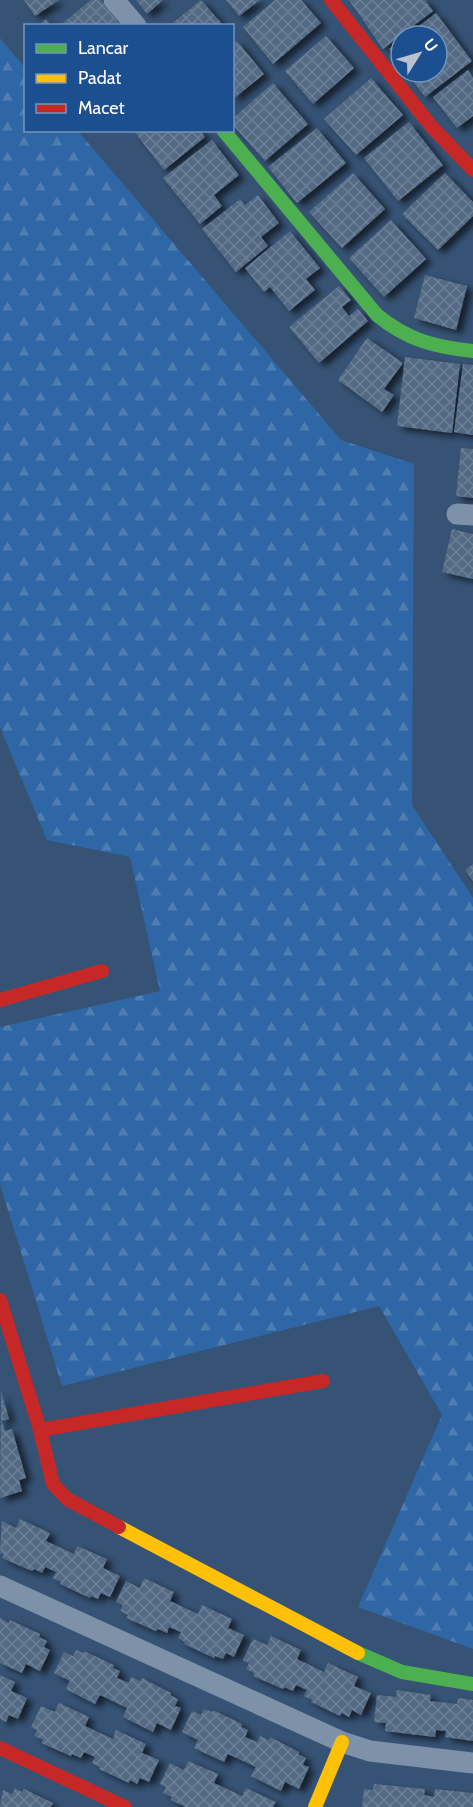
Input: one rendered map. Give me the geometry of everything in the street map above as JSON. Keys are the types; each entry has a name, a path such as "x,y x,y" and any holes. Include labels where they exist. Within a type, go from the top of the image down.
{"street":[{"path":"114,0 134,24"},
{"path":"331,0 430,126 473,170"},
{"path":"225,132 377,315 412,342 473,351"},
{"path":"0,1000 102,971"},
{"path":"0,1300 40,1430 53,1484 67,1499 377,1664 402,1672 473,1684"},
{"path":"40,1430 323,1381"},
{"path":"0,1586 342,1742 370,1751 473,1763"},
{"path":"315,1807 342,1742"},
{"path":"0,1748 125,1807"}],"green space":[{"path":"0,38 24,67 24,132 79,132 341,440 414,464 412,805 473,898 473,1649 358,1607 442,1415 379,1306 62,1386 0,1184 0,1027 160,991 130,857 47,840 0,727"}],"building":[{"path":"24,0 59,0 35,16"},
{"path":"91,0 101,0 119,24 61,24"},
{"path":"136,0 163,0 147,14"},
{"path":"201,0 222,24 171,24"},
{"path":"226,0 260,0 239,16"},
{"path":"275,0 301,0 321,23 273,64 243,27"},
{"path":"349,0 425,0 433,11 416,24 389,24 389,44 383,49"},
{"path":"436,13 444,24 422,24"},
{"path":"46,19 50,24 40,24"},
{"path":"449,30 472,61 449,79"},
{"path":"326,36 354,68 313,104 285,71"},
{"path":"237,41 264,74 234,98 234,43"},
{"path":"468,70 473,78 473,116 457,128 433,97"},
{"path":"371,78 403,115 356,155 324,119"},
{"path":"273,83 308,124 265,161 234,126 234,117"},
{"path":"415,84 442,84 425,97"},
{"path":"409,122 443,165 398,201 364,158"},
{"path":"317,128 346,163 297,203 268,167"},
{"path":"135,132 201,132 205,137 164,170"},
{"path":"212,140 239,175 214,195 222,206 200,224 163,178"},
{"path":"353,173 385,209 342,248 309,212"},
{"path":"445,173 473,202 473,216 438,250 402,214"},
{"path":"258,195 279,223 261,237 268,246 236,272 202,229 240,199 245,205"},
{"path":"391,220 426,259 384,297 349,258"},
{"path":"290,231 320,268 306,279 315,290 289,311 270,287 264,292 245,268"},
{"path":"425,275 467,286 456,330 414,318"},
{"path":"339,286 351,300 342,307 349,316 358,309 368,321 319,363 289,327"},
{"path":"367,338 403,363 384,389 394,395 382,412 338,380"},
{"path":"405,357 460,364 452,433 397,426"},
{"path":"463,364 473,365 473,435 454,432"},
{"path":"461,448 473,449 473,498 456,496"},
{"path":"452,529 473,534 473,579 442,572"},
{"path":"473,864 473,881 465,870"},
{"path":"1,1391 9,1419 2,1421 5,1431 12,1429 26,1478 19,1480 22,1491 0,1498"},
{"path":"20,1519 50,1533 46,1541 74,1554 77,1546 107,1559 103,1568 120,1576 110,1597 101,1593 98,1599 91,1596 90,1598 60,1584 61,1582 53,1578 56,1572 45,1567 42,1573 34,1569 32,1571 2,1558 4,1555 0,1553 2,1521 16,1528"},
{"path":"144,1578 174,1592 170,1601 198,1614 202,1605 232,1619 228,1628 244,1635 234,1657 226,1653 223,1659 215,1656 214,1658 184,1644 185,1642 178,1638 181,1632 169,1627 167,1633 158,1629 156,1631 126,1618 128,1615 120,1611 123,1605 116,1602 126,1581 140,1588"},
{"path":"0,1618 9,1623 10,1620 40,1634 39,1637 47,1641 44,1647 50,1650 40,1671 26,1664 22,1673 0,1663"},
{"path":"271,1636 301,1650 297,1659 324,1672 328,1663 358,1677 354,1686 371,1693 361,1715 352,1710 349,1717 342,1713 340,1716 311,1702 312,1700 304,1696 307,1690 296,1685 293,1691 284,1687 283,1689 253,1676 254,1673 246,1669 249,1663 243,1660 253,1639 267,1645"},
{"path":"76,1650 83,1653 84,1651 114,1665 113,1668 120,1671 117,1678 129,1683 131,1677 140,1681 142,1678 171,1693 170,1695 178,1699 175,1706 181,1708 171,1730 157,1723 153,1732 123,1717 127,1708 100,1695 95,1704 66,1689 70,1681 54,1673 64,1652 73,1656"},
{"path":"0,1675 15,1682 11,1691 27,1698 18,1719 9,1715 6,1722 0,1719"},
{"path":"397,1690 431,1695 430,1701 457,1704 458,1698 473,1700 473,1741 445,1737 446,1731 436,1730 435,1737 385,1731 386,1723 374,1722 377,1695 396,1697"},
{"path":"59,1703 89,1717 85,1726 113,1739 116,1730 146,1744 142,1753 159,1760 149,1782 140,1778 137,1784 130,1780 129,1783 99,1769 100,1767 92,1763 95,1757 84,1752 81,1758 72,1754 71,1756 41,1743 43,1740 34,1736 37,1730 31,1727 41,1706 55,1712"},
{"path":"204,1709 212,1712 213,1710 242,1724 241,1727 248,1730 245,1737 257,1742 260,1736 269,1740 270,1737 299,1752 298,1754 306,1758 303,1765 309,1767 299,1789 285,1782 281,1791 251,1776 256,1767 228,1754 224,1762 194,1748 198,1740 182,1732 192,1711 201,1715"},
{"path":"188,1761 218,1774 214,1783 242,1796 246,1788 276,1802 273,1807 186,1807 170,1800 172,1797 163,1793 166,1787 160,1784 170,1763 184,1770"},
{"path":"374,1784 425,1789 424,1795 434,1797 435,1789 473,1793 473,1807 362,1807 364,1789 373,1790"},
{"path":"15,1788 22,1792 24,1789 53,1803 51,1807 0,1807 3,1790 12,1794"}],"traffic: fast":[{"path":"225,132 377,315 399,331 422,341 473,351"},
{"path":"358,1653 402,1672 473,1684"}],"traffic: slow":[{"path":"119,1527 358,1653"},
{"path":"315,1807 342,1742"}],"traffic: jam":[{"path":"331,0 431,126 473,170"},
{"path":"0,1000 102,971"},
{"path":"0,1300 40,1430 53,1484 67,1499 119,1527"},
{"path":"40,1430 323,1381"},
{"path":"0,1748 125,1807"}]}
